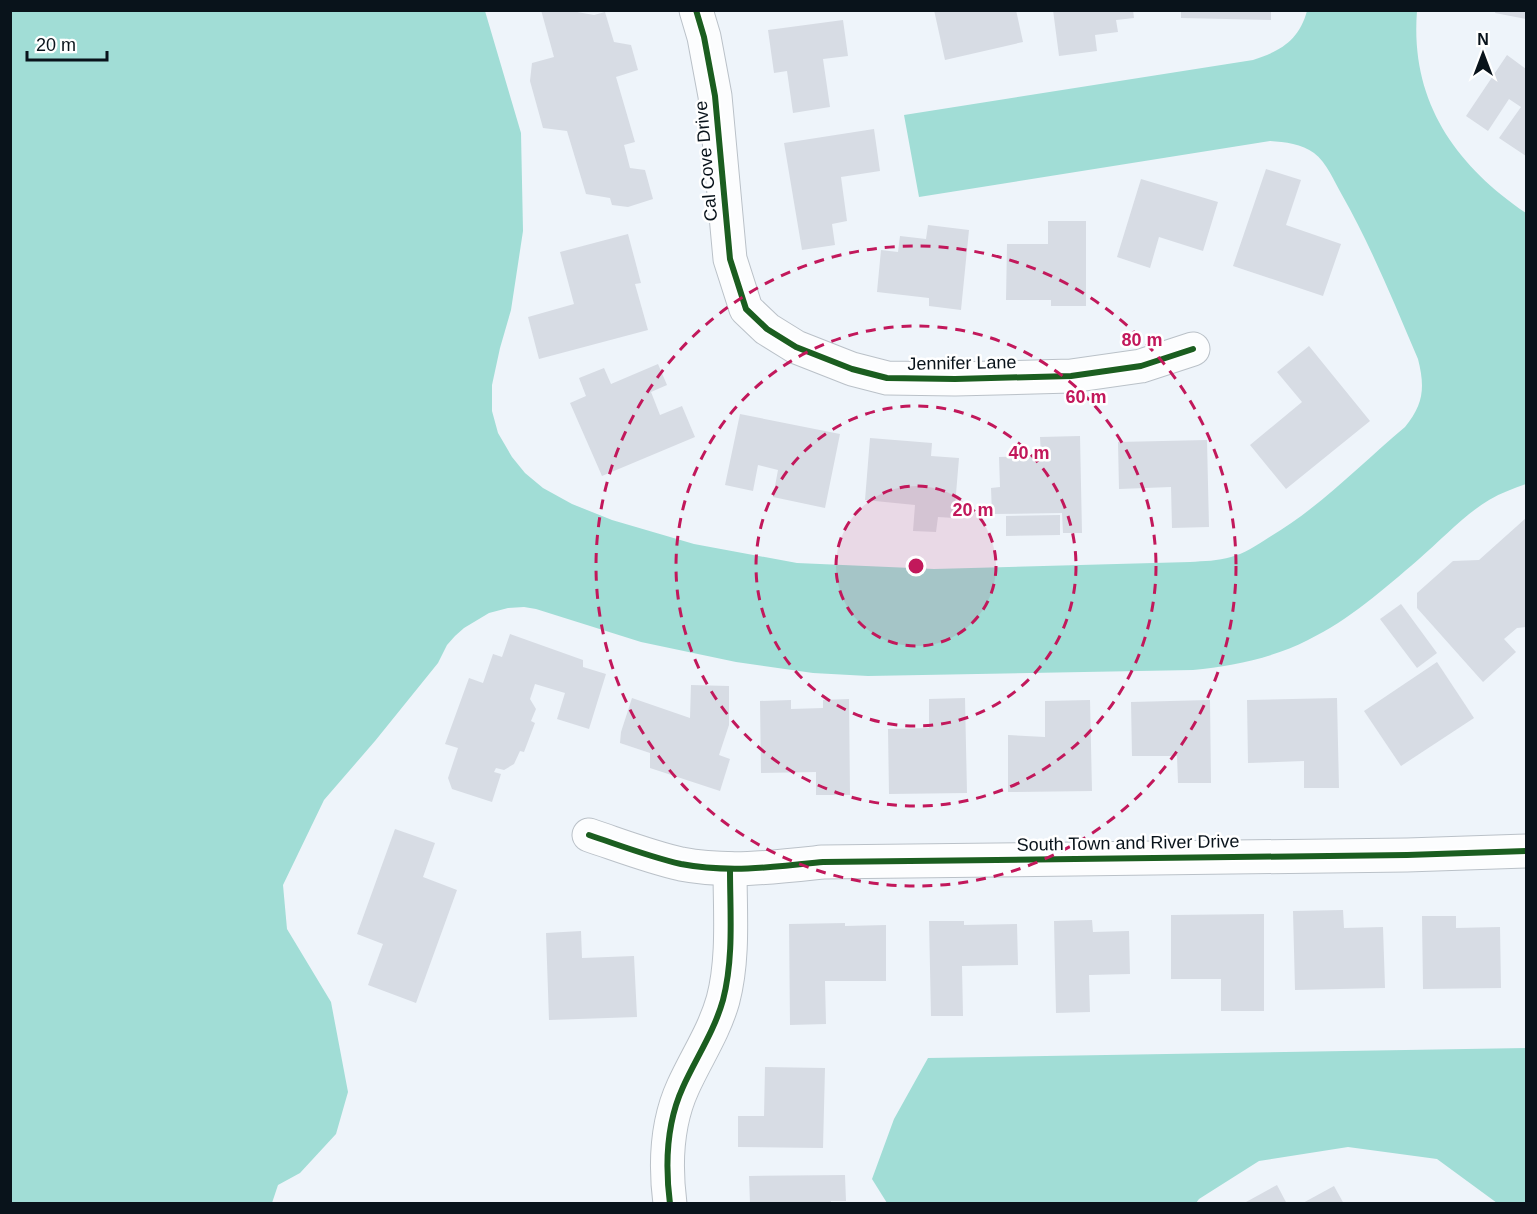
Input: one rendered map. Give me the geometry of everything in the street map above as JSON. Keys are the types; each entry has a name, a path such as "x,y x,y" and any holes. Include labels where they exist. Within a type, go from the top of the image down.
{"street":[{"name":"Cal Cove Drive","path":"696,10 704,37 715,96 730,259 746,309"},
{"name":"Jennifer Lane","path":"746,309 767,329 796,347 852,369 887,378 1071,376 1141,366 1193,349"},
{"name":"South Town and River Drive","path":"589,835 673,862 730,869 823,862 1407,855 1525,848"},
{"path":"670,1203 667,1150 672,1119 682,1089 712,1031 729,972 730,869"}],"shaded area":[{"path":"10,11 485,11 521,133 523,231 511,310 492,385 492,411 498,433 512,457 525,473 543,488 572,504 612,520 694,544 797,563 934,569 1190,562 1221,559 1241,554 1305,513 1405,427 1419,403 1422,378 1418,359 1353,215 1319,157 1304,147 1270,141 919,197 904,115 1253,60 1272,53 1288,43 1299,30 1307,11 1417,11 1417,43 1421,73 1429,101 1442,127 1458,151 1478,173 1500,194 1526,213 1526,484 1498,495 1480,506 1379,593 1323,632 1295,646 1267,656 1193,670 868,676 813,673 736,662 641,642 536,609 508,608 489,613 464,628 447,645 438,663 324,800 283,885 287,929 331,1002 348,1092 336,1134 300,1173 278,1185 272,1203 11,1203"},
{"path":"1526,1048 1526,1203 1497,1203 1437,1159 1348,1147 1259,1161 1196,1203 887,1203 872,1179 894,1119 928,1058"}],"building":[{"path":"541,10 566,10 594,15 605,12 614,42 631,45 638,70 616,77 635,142 624,145 630,168 645,170 653,199 628,207 612,205 610,198 586,194 567,131 543,128 530,81 532,63 554,57"},
{"path":"934,10 1016,10 1023,42 945,60"},
{"path":"1053,10 1133,10 1134,18 1116,20 1118,32 1095,35 1097,51 1059,56"},
{"path":"1181,10 1271,10 1271,20 1181,18"},
{"path":"1496,10 1526,10 1526,19 1495,13"},
{"path":"843,20 848,56 823,59 830,107 793,113 787,71 774,73 768,30"},
{"path":"1507,55 1526,69 1526,156 1499,138 1521,107 1509,99 1488,131 1466,116"},
{"path":"874,129 880,171 841,177 847,221 832,224 835,245 802,250 784,143"},
{"path":"1266,169 1301,180 1286,225 1341,244 1323,296 1233,266"},
{"path":"1141,179 1218,202 1203,251 1159,237 1150,268 1117,257"},
{"path":"1048,221 1086,221 1086,306 1051,306 1051,300 1006,300 1007,244 1048,244"},
{"path":"928,225 969,230 961,310 929,306 929,298 877,292 881,250 898,252 900,236 926,239"},
{"path":"628,234 641,283 635,284 648,330 539,359 528,317 574,304 560,252"},
{"path":"1309,346 1370,421 1286,489 1250,445 1302,402 1277,372"},
{"path":"658,364 667,385 651,392 660,415 682,406 695,437 602,476 570,403 586,396 579,378 604,368 611,384"},
{"path":"740,414 840,434 825,508 773,497 778,470 758,465 753,491 725,485"},
{"path":"1080,436 1082,533 1063,533 1062,513 992,514 991,488 1000,487 999,457 1041,456 1040,437"},
{"path":"870,438 932,443 931,456 959,458 954,518 938,517 936,532 913,531 915,505 865,500"},
{"path":"1207,440 1209,527 1172,528 1171,487 1119,489 1118,442"},
{"path":"1060,515 1060,535 1006,536 1006,516"},
{"path":"1526,518 1526,627 1517,628 1504,639 1516,652 1483,682 1417,608 1417,593 1453,561 1479,560"},
{"path":"1401,604 1437,653 1417,668 1380,619"},
{"path":"510,634 583,660 583,667 606,674 589,729 557,719 565,693 535,684 530,699 536,709 531,721 535,723 524,752 520,751 514,764 504,770 496,768 494,772 501,774 492,802 452,789 448,778 458,748 445,744 469,678 483,683 493,654 502,657"},
{"path":"1437,662 1474,718 1401,766 1364,711"},
{"path":"691,685 729,686 729,725 719,755 730,759 720,791 650,768 650,753 620,743 621,732 632,698 690,718"},
{"path":"965,698 967,793 889,794 888,729 929,728 929,699"},
{"path":"1337,698 1339,788 1304,788 1304,761 1248,763 1247,700"},
{"path":"849,699 850,795 816,795 816,772 761,773 760,701 791,700 791,709 823,708 823,700"},
{"path":"1090,700 1092,791 1008,792 1008,735 1045,737 1045,701"},
{"path":"1210,700 1211,783 1178,783 1177,756 1132,756 1131,702"},
{"path":"395,829 435,843 423,877 457,890 416,1003 368,985 383,944 357,934"},
{"path":"1343,910 1344,928 1383,927 1385,988 1295,990 1293,911"},
{"path":"1264,914 1264,1011 1221,1011 1221,979 1171,979 1171,915"},
{"path":"1422,916 1456,916 1456,928 1500,927 1501,988 1423,989"},
{"path":"1092,920 1093,932 1129,931 1130,974 1089,975 1090,1012 1056,1013 1054,921"},
{"path":"929,921 964,921 964,925 1017,924 1018,965 962,966 963,1016 931,1016"},
{"path":"845,923 845,926 886,925 886,981 825,981 826,1024 790,1025 789,924"},
{"path":"581,931 582,958 634,956 637,1017 549,1020 546,933"},
{"path":"765,1067 825,1068 823,1148 738,1147 738,1116 764,1116"},
{"path":"845,1175 846,1201 831,1201 831,1204 750,1204 749,1176"},
{"path":"1277,1185 1287,1204 1247,1204 1246,1202"},
{"path":"1334,1186 1344,1204 1301,1204"}],"cycle path":[{"path":"696,10 704,37 715,96 730,259 746,309 767,329 796,347 852,369 887,378 1071,376 1141,366 1193,349"},
{"path":"589,835 681,864 734,869 823,862 1407,855 1526,851"},
{"path":"670,1204 667,1160 673,1115 683,1087 715,1023 723,1000 729,968 730,869"}]}
